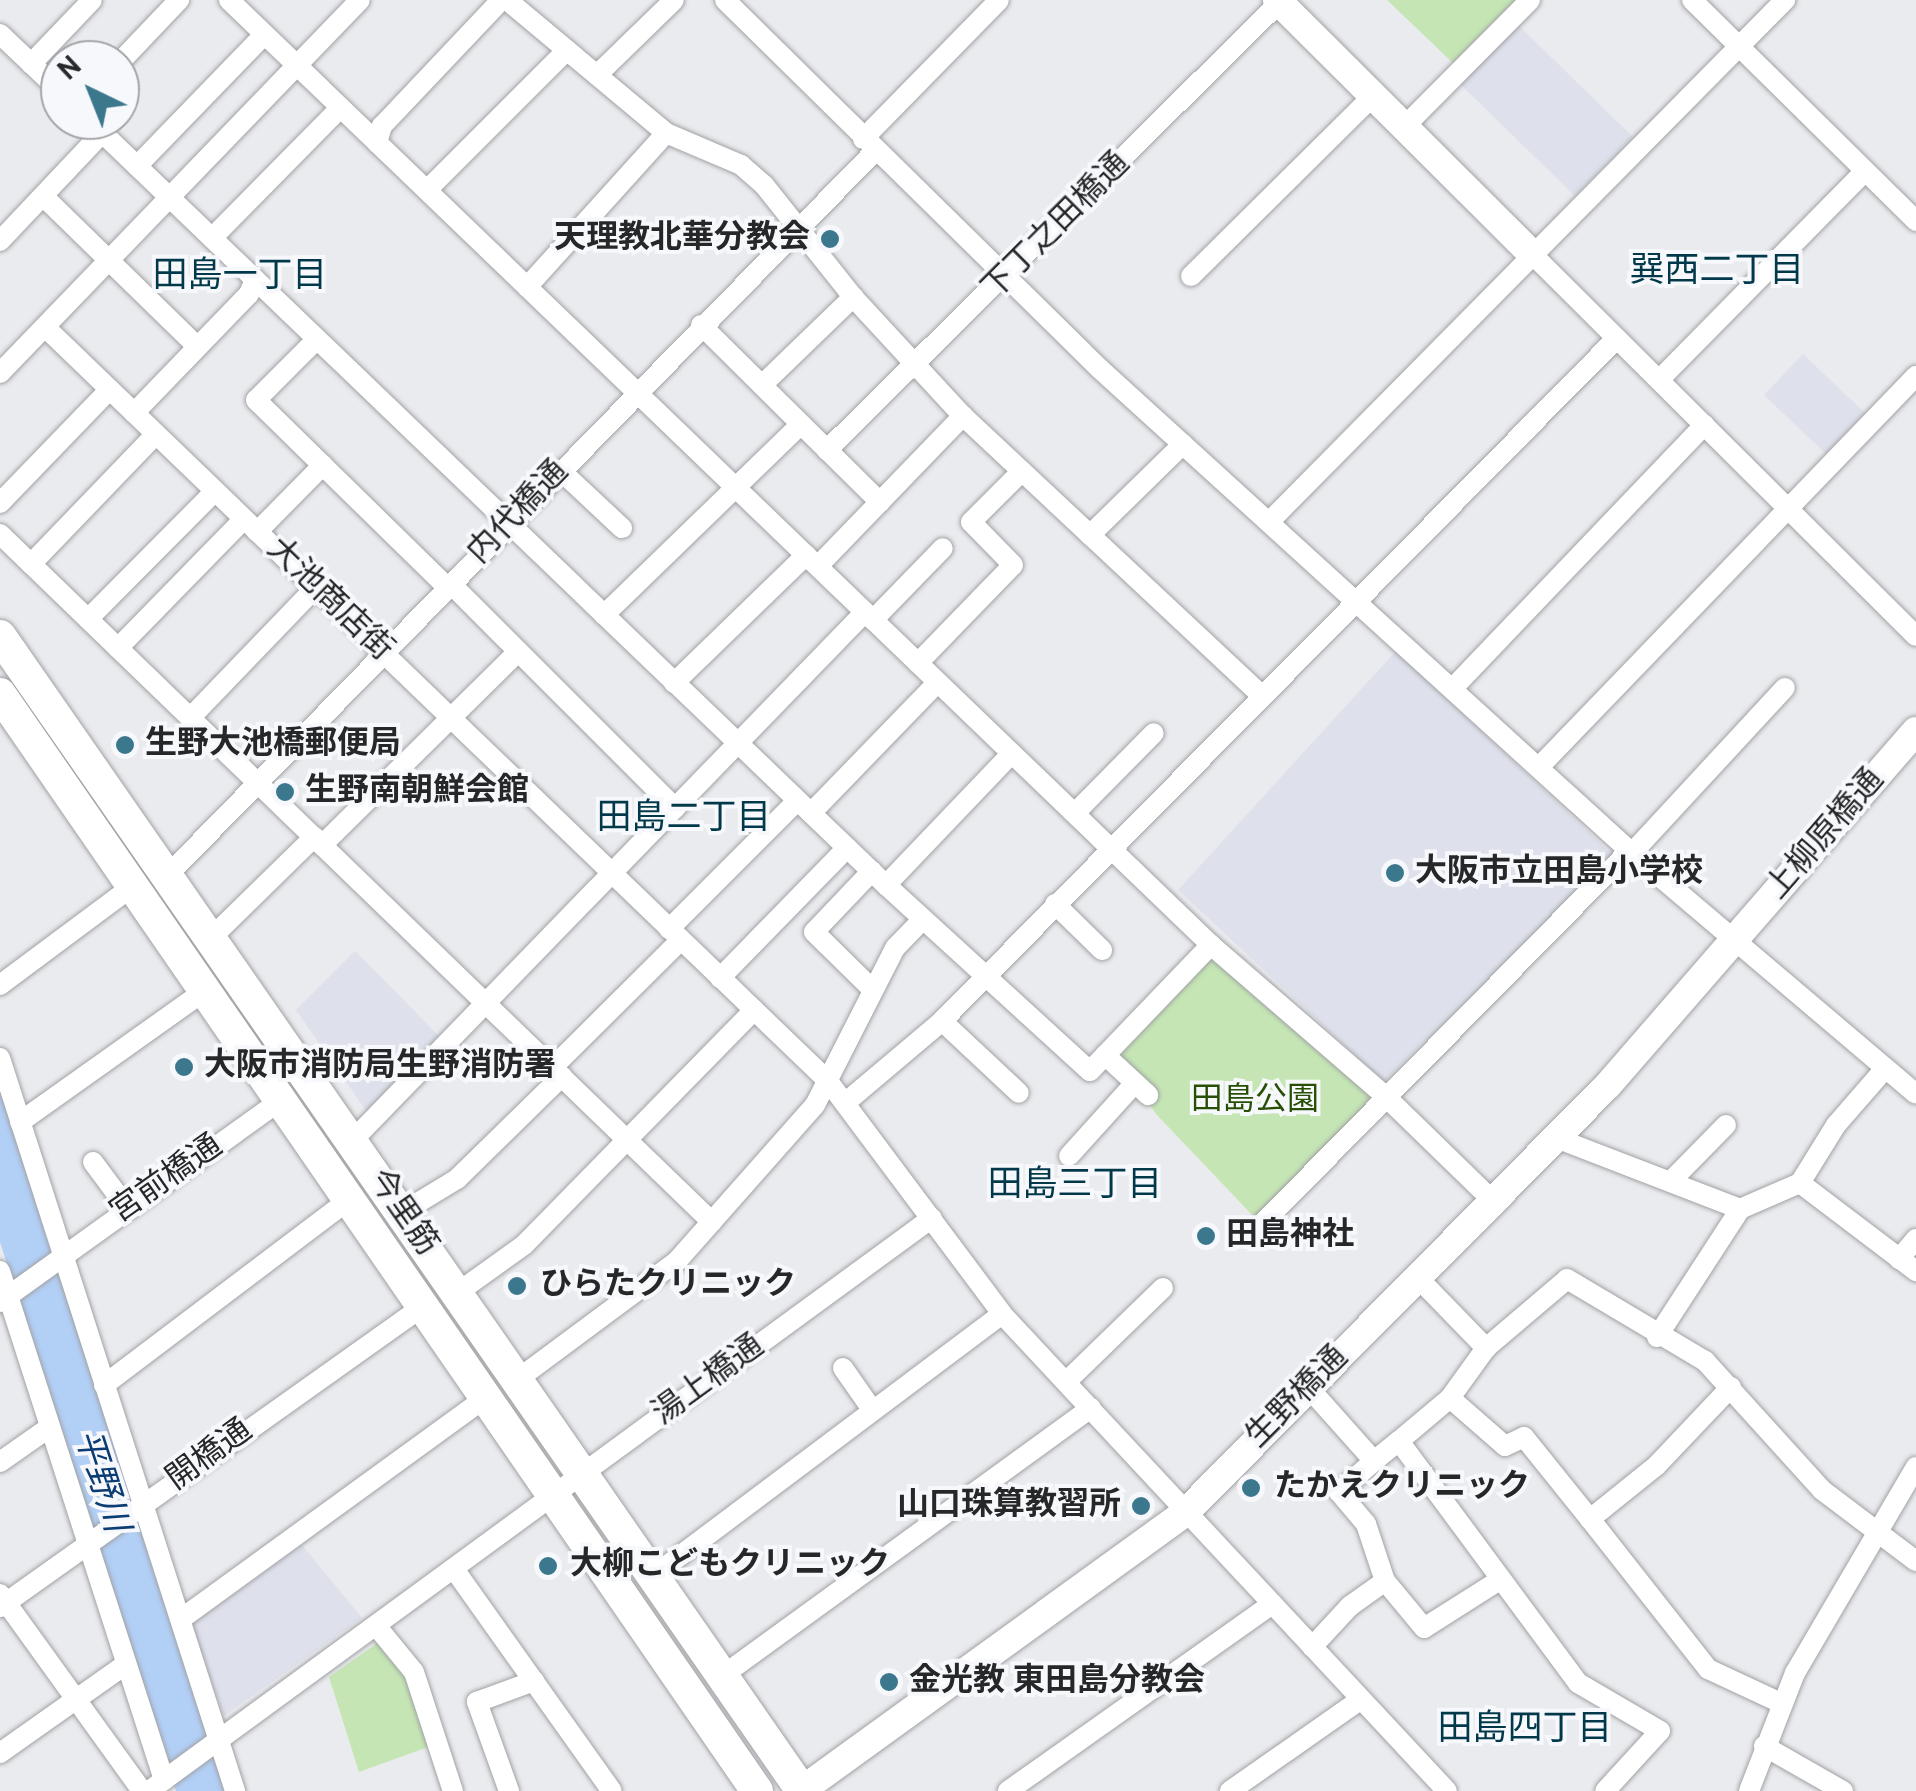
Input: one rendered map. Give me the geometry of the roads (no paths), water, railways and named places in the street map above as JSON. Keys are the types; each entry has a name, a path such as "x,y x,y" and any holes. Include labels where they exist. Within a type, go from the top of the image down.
{"main road":[{"name":"今里筋","path":"3,649 401,1212 801,1791"},
{"name":"今里筋","path":"0,694 757,1791"}],"street":[{"path":"31,64 92,0"},
{"path":"140,41 179,0"},
{"path":"228,0 1212,945 1384,1095 1494,1202"},
{"path":"0,372 360,0"},
{"path":"377,143 382,126 504,0 666,133 740,165 962,416 1260,694"},
{"path":"596,75 674,0"},
{"path":"725,0 1006,279 1183,444 1630,852 1734,938 1883,1071 1914,1087"},
{"name":"内代橋通","path":"166,876 795,230 999,0"},
{"path":"1406,125 1530,0"},
{"path":"1692,0 1916,222"},
{"path":"1270,521 1785,0"},
{"path":"1279,1 1916,636"},
{"name":"下丁之田橋通","path":"827,450 919,366 1279,1"},
{"path":"0,34 40,73"},
{"path":"138,166 264,34"},
{"path":"427,190 567,50"},
{"path":"1192,276 1374,94"},
{"path":"212,238 340,108"},
{"path":"527,287 666,133"},
{"path":"0,241 43,196 85,140"},
{"path":"111,140 922,920 1090,1070 1212,945"},
{"path":"1659,380 1865,171"},
{"path":"43,196 198,347"},
{"path":"134,413 249,294 255,278"},
{"path":"762,385 853,297"},
{"path":"701,325 880,502"},
{"name":"大池商店街","path":"45,327 828,1080 1002,1314 1188,1510 1441,1789"},
{"path":"845,1103 942,1021 1260,694 1617,338"},
{"path":"317,339 256,400 676,808"},
{"path":"1540,766 1786,506 1916,376"},
{"path":"0,503 110,389"},
{"path":"674,683 880,502 962,416"},
{"path":"604,615 801,424"},
{"path":"1454,688 1704,425"},
{"path":"32,564 156,434"},
{"path":"1090,535 1183,444"},
{"path":"118,648 250,525 323,465"},
{"path":"560,470 622,528"},
{"path":"918,663 1013,565 971,522 1022,471"},
{"path":"88,619 216,492"},
{"path":"0,534 712,1222"},
{"path":"352,1142 676,808 943,548"},
{"path":"190,718 315,588"},
{"path":"210,939 451,719 518,652"},
{"path":"401,1212 457,1178 558,1071 675,935 938,682"},
{"path":"1260,1226 1384,1095 1630,852 1785,688"},
{"name":"上柳原橋通","path":"1734,938 1916,731"},
{"path":"1074,813 1154,733"},
{"path":"872,990 814,932 879,878 1012,753"},
{"path":"720,978 847,848"},
{"path":"0,985 134,885"},
{"path":"1056,904 1102,950"},
{"path":"518,1380 676,1262 816,1105 895,948 922,920"},
{"name":"生野橋通","path":"801,1791 1188,1510 1556,1138 1734,938"},
{"path":"20,1122 203,992"},
{"path":"457,1293 524,1245 754,1010"},
{"path":"942,1021 1019,1093"},
{"path":"1069,1156 1142,1089 1105,1055"},
{"path":"0,1058 60,1258 181,1619 216,1744 235,1791"},
{"path":"1657,1338 1740,1209 1800,1183 1836,1125 1883,1071"},
{"name":"宮前橋通","path":"7,1297 278,1102"},
{"path":"1672,1180 1726,1125"},
{"path":"1556,1138 1740,1209"},
{"path":"93,1162 128,1208"},
{"path":"1800,1183 1907,1265 1916,1239"},
{"path":"104,1385 347,1201"},
{"name":"湯上橋通","path":"156,1785 377,1628 932,1218"},
{"path":"0,1271 90,1543 156,1785"},
{"path":"1418,1278 1486,1348"},
{"path":"1498,1581 1424,1628 1385,1581 1366,1524 1339,1492 1450,1398 1486,1348 1567,1280 1657,1338 1704,1361 1822,1490 1916,1561"},
{"path":"1066,1382 1163,1288"},
{"name":"開橋通","path":"2,1601 422,1307"},
{"path":"653,1576 1002,1314"},
{"path":"842,1368 873,1411"},
{"path":"1308,1387 1374,1461"},
{"path":"1590,1519 1656,1466 1731,1387"},
{"path":"181,1619 486,1396"},
{"path":"1450,1398 1505,1446 1524,1437 1708,1669 1781,1703"},
{"path":"722,1676 1091,1408"},
{"path":"0,1462 50,1427"},
{"path":"1399,1441 1498,1581 1578,1683 1660,1731 1610,1789"},
{"path":"1749,1791 1781,1703 1916,1467"},
{"path":"454,1569 612,1791"},
{"path":"1312,1648 1339,1616 1385,1581"},
{"path":"2,1601 76,1699 156,1785"},
{"path":"1008,1791 1272,1604"},
{"path":"377,1628 414,1672 454,1791"},
{"path":"0,1753 126,1664"},
{"path":"509,1791 477,1702 534,1681"},
{"path":"1230,1791 1360,1700"},
{"path":"1764,1746 1842,1791"}],"water":[{"name":"平野川","path":"0,1086 229,1791 176,1791 167,1764 0,1242"}],"place":[{"name":"天理教北華分教会","path":"830,239"},
{"name":"生野大池橋郵便局","path":"125,745"},
{"name":"生野南朝鮮会館","path":"285,792"},
{"name":"大阪市立田島小学校","path":"1395,873"},
{"name":"大阪市消防局生野消防署","path":"184,1067"},
{"name":"田島神社","path":"1206,1236"},
{"name":"ひらたクリニック","path":"517,1286"},
{"name":"たかえクリニック","path":"1251,1488"},
{"name":"山口珠算教習所","path":"1141,1506"},
{"name":"大柳こどもクリニック","path":"548,1566"},
{"name":"金光教 東田島分教会","path":"889,1682"}],"district":[{"name":"巽西二丁目","path":"1717,272"},
{"name":"田島一丁目","path":"240,277"},
{"name":"田島二丁目","path":"684,819"},
{"name":"田島三丁目","path":"1075,1186"},
{"name":"田島四丁目","path":"1525,1730"}],"park label":[{"name":"田島公園","path":"1255,1101"}]}
